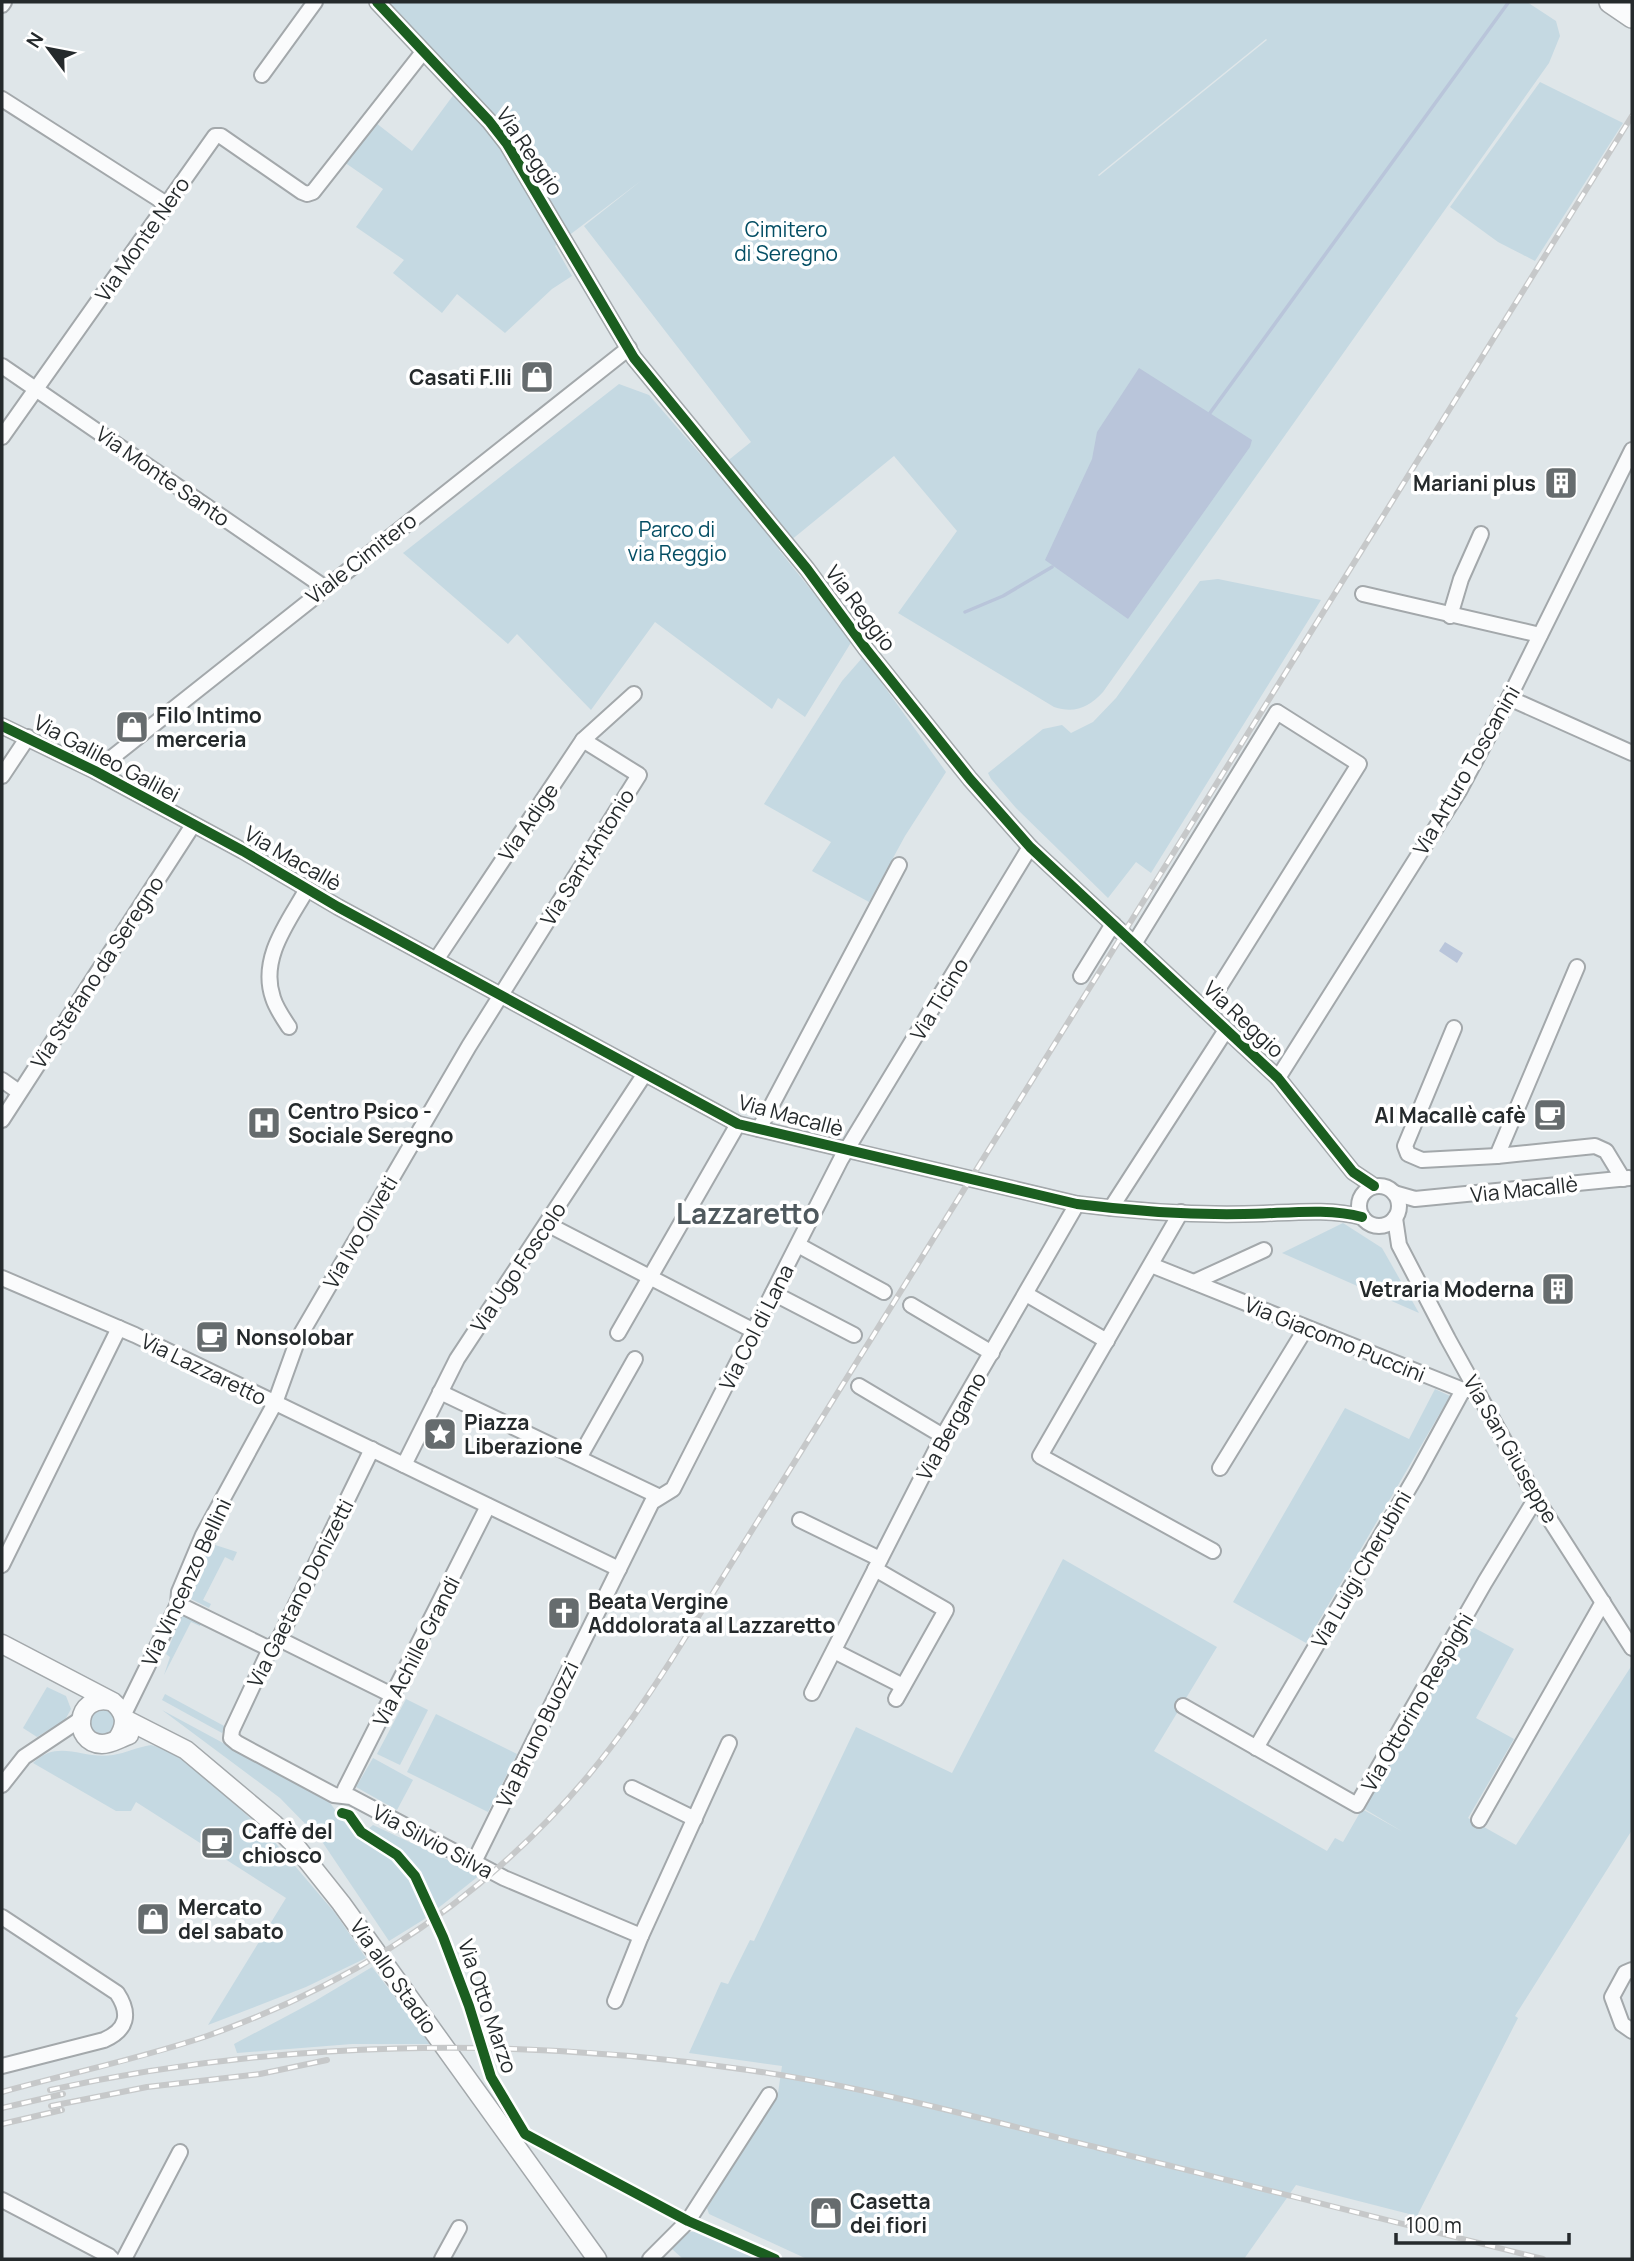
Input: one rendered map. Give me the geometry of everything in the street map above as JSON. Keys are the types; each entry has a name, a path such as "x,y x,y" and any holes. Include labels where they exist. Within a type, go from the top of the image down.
{"highway":[{"path":"1610,2 1632,17"}],"main road":[{"name":"Via allo Stadio","path":"2,1646 118,1709 150,1732 179,1746 274,1824 312,1865 341,1903 597,2259"},
{"name":"Via allo Stadio","path":"2,1646 69,1685 77,1699 83,1732 91,1741"},
{"path":"81,1717 94,1701 118,1709 124,1727 118,1738"},
{"path":"91,1741 104,1744 118,1738 150,1732"}],"street":[{"path":"262,75 315,2"},
{"name":"Via Reggio","path":"377,2 489,121 507,144 634,358 807,569 959,765 1030,847 1278,1078 1353,1172 1374,1186"},
{"name":"Via Monte Nero","path":"2,437 215,136 221,136 302,192 313,192 423,52"},
{"path":"2,99 168,205"},
{"name":"Viale Cimitero","path":"94,771 629,348"},
{"name":"Via Monte Santo","path":"2,366 324,587"},
{"name":"Via Arturo Toscanini","path":"1278,1078 1459,791 1509,698 1632,450"},
{"path":"1450,615 1461,579 1481,534"},
{"path":"1363,594 1540,635"},
{"name":"Via Adige","path":"436,960 583,740 634,694"},
{"path":"1509,698 1632,753"},
{"path":"1134,944 1277,712 1359,764 1205,1010"},
{"name":"Via Galileo Galilei","path":"2,726 94,771 193,825"},
{"path":"2,776 28,737"},
{"name":"Via Sant'Antonio","path":"500,995 639,775 583,740"},
{"name":"Via Macallè","path":"193,825 644,1075 738,1124 1077,1204 1181,1212 1332,1212 1362,1217"},
{"name":"Via Stefano da Seregno","path":"2,1120 193,825"},
{"name":"Via Ticino","path":"847,1150 1030,847"},
{"path":"759,1129 899,866"},
{"name":"Via Macallè","path":"289,1027 273,998 270,961 307,889"},
{"path":"1081,976 1113,925"},
{"path":"1497,1156 1577,967"},
{"name":"Via Ivo Oliveti","path":"275,1403 298,1339 500,995"},
{"path":"1454,1028 1405,1146 1408,1154 1417,1160 1497,1156 1595,1146 1605,1151 1628,1179"},
{"path":"1111,1208 1226,1030"},
{"name":"Via Ugo Foscolo","path":"404,1465 457,1359 644,1075"},
{"path":"2,1080 19,1092"},
{"path":"618,1333 738,1124"},
{"name":"Via Col di Lana","path":"619,1569 652,1502 673,1489 847,1150"},
{"name":"Via Reggio","path":"1353,1172 1360,1198"},
{"name":"Via Macallè","path":"1394,1193 1415,1199 1628,1179"},
{"path":"1396,1215 1399,1202 1387,1187 1374,1186 1366,1189 1360,1198 1358,1207 1362,1217 1367,1223 1378,1227 1389,1224 1415,1199"},
{"name":"Via Macallè","path":"1332,1212 1360,1198"},
{"name":"Via Bergamo","path":"812,1693 943,1436 1077,1204"},
{"path":"1181,1212 1041,1456 1213,1551"},
{"name":"Via San Giuseppe","path":"1396,1215 1399,1245 1470,1390 1632,1648"},
{"path":"547,1224 754,1331"},
{"name":"Via San Giuseppe","path":"1378,1227 1399,1245"},
{"path":"798,1245 884,1292"},
{"path":"1194,1282 1264,1250"},
{"name":"Via Giacomo Puccini","path":"1150,1265 1470,1390"},
{"name":"Via Lazzaretto","path":"2,1278 119,1328 404,1465"},
{"path":"773,1293 854,1335"},
{"path":"1026,1294 1107,1341"},
{"path":"911,1306 992,1353"},
{"path":"2,1565 119,1328"},
{"path":"1220,1468 1306,1328"},
{"path":"579,1458 635,1359"},
{"path":"859,1386 943,1436"},
{"name":"Via Luigi Cherubini","path":"1256,1748 1416,1476 1470,1390"},
{"path":"440,1392 658,1496"},
{"name":"Via Vincenzo Bellini","path":"118,1709 136,1687 178,1604 179,1592 203,1535 275,1403"},
{"name":"Via Gaetano Donizetti","path":"231,1738 232,1730 372,1450"},
{"path":"404,1465 619,1569"},
{"name":"Via Ottorino Respighi","path":"1183,1706 1357,1805 1536,1498"},
{"name":"Via Achille Grandi","path":"345,1796 345,1789 488,1506"},
{"path":"800,1520 877,1564 946,1610 899,1692 834,1651"},
{"name":"Via Bruno Buozzi","path":"474,1861 619,1569"},
{"path":"1479,1820 1603,1602"},
{"path":"178,1604 394,1696"},
{"path":"2,1785 24,1757 81,1717"},
{"path":"48,1741 70,1737 91,1741"},
{"name":"Via Silvio Silva","path":"231,1738 334,1795 345,1796 504,1878 641,1936"},
{"path":"615,2001 641,1936 729,1743"},
{"path":"632,1788 695,1819"},
{"path":"2,1917 117,1993 125,2011 124,2024 117,2035 2,2066"},
{"path":"1632,1970 1625,1973 1612,1997 1622,2024 1632,2031"},
{"path":"650,2259 688,2221 769,2095"},
{"path":"124,2259 180,2152"},
{"path":"2,2200 112,2259"},
{"path":"2,2210 98,2259"},
{"path":"442,2259 459,2228"}],"green space":[{"path":"389,2 1527,2 1556,21 1560,36 1549,63 1103,692 1087,705 1069,710 1054,707 898,613 957,531 894,456 779,550 852,641 805,717 778,698 772,709 655,622 591,710 517,634 508,644 403,553 619,384 649,395 715,471 751,442 584,226 642,180 555,246 572,276 552,289 505,333 457,294 442,313 393,273 404,260 356,227 383,189 344,162 376,123 412,151 463,82","holes":["1266,39 1099,176 1098,175"]},
{"path":"1540,82 1623,123 1535,261 1498,242 1450,207"},
{"path":"1218,579 1321,600 1151,873 1136,862 1108,898 1016,808 988,773 1043,729 1062,725 1071,733 1093,722 1116,698 1200,581"},
{"path":"863,657 946,772 905,836 869,902 812,871 831,842 764,804 842,681"},
{"path":"1343,1223 1382,1248 1419,1313 1282,1253"},
{"path":"1435,1389 1450,1396 1306,1643 1233,1602 1345,1408 1409,1439"},
{"path":"209,1543 237,1552 233,1561 225,1557 203,1600 211,1604 209,1608 189,1598"},
{"path":"1063,1559 1217,1647 1154,1751 1327,1851 1335,1838 1343,1842 1362,1809 1403,1832 1363,1808 1469,1625 1514,1649 1476,1718 1514,1739 1468,1818 1516,1845 1632,1665 1632,1830 1515,2016 1518,2018 1417,2216 1296,2185 1244,2259 807,2259 709,2214 707,2208 778,2093 782,2066 689,2053 721,1982 728,1984 750,1940 754,1941 856,1727 952,1773"},
{"path":"182,1615 201,1623 200,1626 191,1622 164,1675 170,1657 166,1654"},
{"path":"47,1687 66,1696 71,1709 65,1720 37,1737 23,1728"},
{"path":"165,1694 226,1727 222,1733 162,1700"},
{"path":"406,1699 428,1710 400,1765 377,1754"},
{"path":"102,1704 120,1718 110,1737 91,1734 87,1716"},
{"path":"162,1710 327,1799 357,1839 373,1825 480,1875 423,1920 389,1941 321,1840 280,1798"},
{"path":"436,1714 517,1754 488,1812 407,1772"},
{"path":"151,1745 168,1750 189,1764 266,1832 335,1913 366,1958 306,1987 208,2025 286,1898 136,1802 131,1811 116,1811 33,1763 52,1752 102,1756"},
{"path":"373,1758 413,1780 397,1810 356,1787"},
{"path":"372,1967 431,2044 352,2044 237,2053 234,2044"},
{"path":"696,2231 758,2259 683,2259 672,2249 687,2233"}],"shaded area":[{"path":"1139,368 1252,440 1250,447 1128,619 1045,560 1092,459 1097,432"},
{"path":"1445,942 1463,953 1457,963 1439,951"}],"waterway":[{"path":"1210,413 1508,3"},
{"path":"965,612 1003,596 1052,567"}],"railway":[{"path":"2,2092 207,2036 262,2015 315,1990 415,1932 462,1897 548,1820 588,1776 659,1680 1632,116"},
{"path":"50,2090 136,2073 222,2061 398,2048 486,2048 661,2059 792,2077 881,2095 1543,2259"},
{"path":"51,2106 147,2087 260,2074 327,2060"},
{"path":"2,2108 63,2094"},
{"path":"2,2124 62,2110"}],"cycle path":[{"path":"377,2 489,121 507,144 634,358 807,569 866,649 970,779 1030,847 1278,1078 1353,1172 1374,1186"},
{"path":"2,726 95,771 243,851 338,907 738,1124 1077,1204 1181,1213 1334,1212 1362,1217"},
{"name":"Via Otto Marzo","path":"342,1813 349,1815 361,1832 397,1855 415,1876 443,1937 469,2006 491,2077 525,2134 688,2221 775,2259"}],"place":[{"name":"Casati F.lli","path":"537,377"},
{"name":"Mariani plus","path":"1561,483"},
{"name":"Filo Intimo merceria","path":"132,727"},
{"name":"Al Macallè cafè","path":"1550,1115"},
{"name":"Centro Psico - Sociale Seregno","path":"264,1123"},
{"name":"Vetraria Moderna","path":"1558,1289"},
{"name":"Nonsolobar","path":"212,1337"},
{"name":"Piazza Liberazione","path":"440,1434"},
{"name":"Beata Vergine Addolorata al Lazzaretto","path":"564,1613"},
{"name":"Caffè del chiosco","path":"217,1843"},
{"name":"Mercato del sabato","path":"153,1919"},
{"name":"Casetta dei fiori","path":"826,2213"}],"district":[{"name":"Lazzaretto","path":"748,1213"}],"park label":[{"name":"Cimitero di Seregno","path":"786,241"},
{"name":"Parco di via Reggio","path":"677,541"}]}
